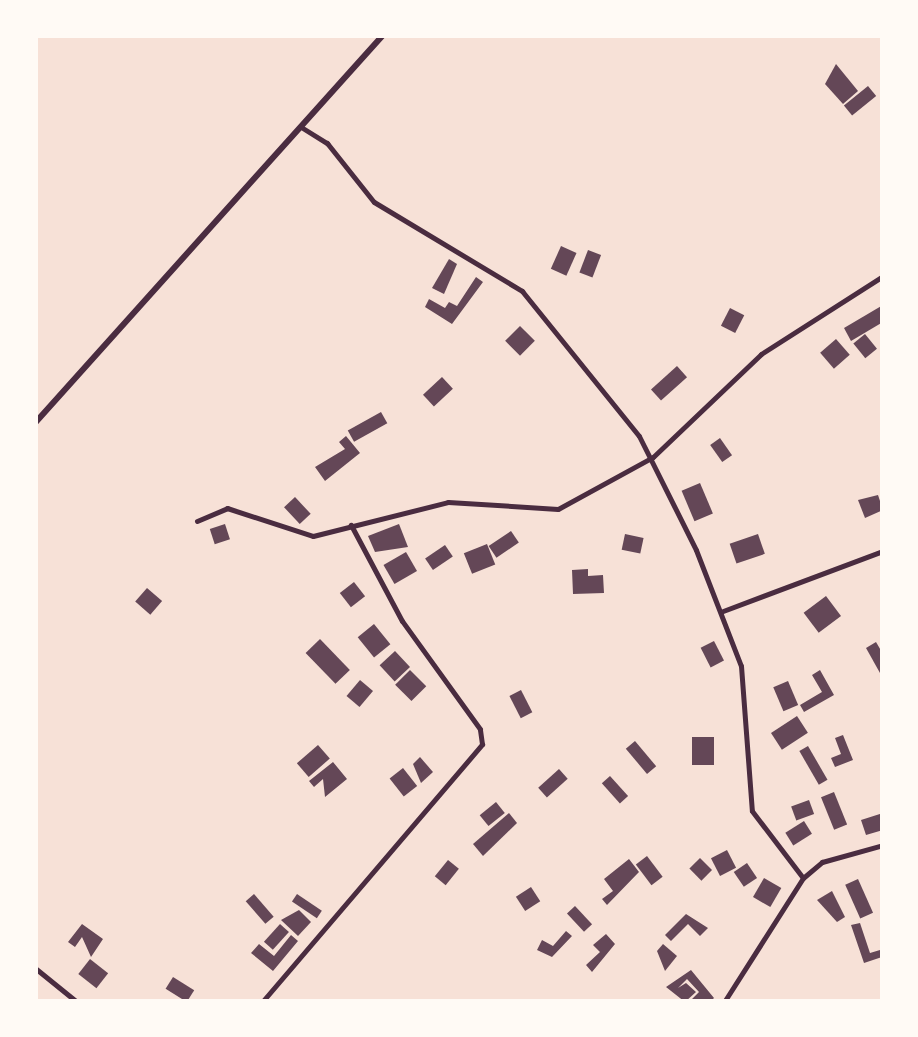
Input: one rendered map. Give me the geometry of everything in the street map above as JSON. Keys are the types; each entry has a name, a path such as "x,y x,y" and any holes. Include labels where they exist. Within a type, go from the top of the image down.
{"main road":[{"path":"35,423 382,35"}],"street":[{"path":"301,127 328,144 374,202 522,291 653,458 723,611 741,666 752,811 802,878"},
{"path":"198,521 227,508 313,536 448,502 558,509 653,458 760,354 883,276"},
{"path":"262,1002 482,744 480,730 402,622 351,525"},
{"path":"723,611 883,551"},
{"path":"724,1002 802,878 822,862 883,844"},
{"path":"35,968 77,1002"}],"building":[{"path":"836,64 858,91 843,104 825,84"},
{"path":"868,86 876,96 852,116 844,106"},
{"path":"561,246 577,253 566,276 551,269"},
{"path":"588,250 601,255 592,277 579,272"},
{"path":"449,259 457,264 444,294 432,288"},
{"path":"476,277 483,282 452,324 425,307 429,299 445,308 449,302 457,306"},
{"path":"883,305 883,322 851,341 844,328"},
{"path":"730,308 744,315 735,333 721,326"},
{"path":"520,326 535,341 520,356 505,341"},
{"path":"865,334 877,349 865,358 853,343"},
{"path":"836,339 850,355 834,369 820,353"},
{"path":"677,366 687,377 661,401 651,389"},
{"path":"442,377 453,389 434,406 423,395"},
{"path":"381,412 387,423 354,442 348,430"},
{"path":"346,436 360,453 325,481 315,467 345,449 339,442"},
{"path":"720,438 732,455 722,462 710,445"},
{"path":"700,483 713,513 694,521 682,491"},
{"path":"878,495 883,510 865,518 858,500"},
{"path":"295,497 311,514 300,524 284,507"},
{"path":"225,524 230,539 215,544 210,529"},
{"path":"399,524 408,547 375,552 368,536"},
{"path":"511,531 519,543 496,558 489,546"},
{"path":"625,534 644,538 640,554 622,550"},
{"path":"758,534 765,554 736,564 730,544"},
{"path":"487,544 495,564 472,574 464,553"},
{"path":"445,545 453,557 433,570 425,558"},
{"path":"406,552 417,571 394,584 383,565"},
{"path":"588,569 588,576 603,575 604,593 573,594 572,570"},
{"path":"354,582 365,596 351,607 340,593"},
{"path":"147,588 162,601 150,615 135,602"},
{"path":"826,596 841,616 819,633 804,613"},
{"path":"374,624 390,644 374,657 358,637"},
{"path":"320,639 350,670 335,684 306,653"},
{"path":"714,641 724,661 711,667 701,648"},
{"path":"876,642 883,654 880,673 866,648"},
{"path":"395,651 410,667 395,681 380,665"},
{"path":"410,670 426,686 411,701 395,685"},
{"path":"820,670 834,695 804,712 800,705 822,692 812,675"},
{"path":"360,680 373,691 360,707 347,696"},
{"path":"788,681 798,705 783,711 773,687"},
{"path":"521,690 532,712 521,718 509,696"},
{"path":"797,716 808,733 782,750 771,733"},
{"path":"843,735 853,760 835,767 831,758 841,754 835,738"},
{"path":"692,737 714,737 714,765 692,765"},
{"path":"635,741 656,766 647,774 626,749"},
{"path":"318,745 330,759 309,777 297,763"},
{"path":"808,746 827,780 819,785 799,751"},
{"path":"420,757 433,772 421,783 413,764"},
{"path":"333,762 347,779 325,797 323,779 314,787 309,781"},
{"path":"403,768 417,786 404,797 390,778"},
{"path":"559,769 568,779 547,797 538,788"},
{"path":"610,776 628,796 620,803 602,783"},
{"path":"834,792 847,824 834,830 821,797"},
{"path":"809,800 814,814 796,821 791,806"},
{"path":"496,802 505,813 488,826 480,815"},
{"path":"509,813 517,823 483,856 473,844"},
{"path":"883,813 883,830 866,835 861,820"},
{"path":"804,821 812,834 793,845 785,833"},
{"path":"727,850 736,868 720,876 711,858"},
{"path":"647,856 663,877 651,885 636,864"},
{"path":"700,858 712,870 701,881 689,869"},
{"path":"629,859 639,872 607,905 602,899 613,891 604,879"},
{"path":"448,860 459,869 446,885 435,876"},
{"path":"747,863 757,878 744,887 734,872"},
{"path":"764,878 781,888 770,907 753,897"},
{"path":"858,879 873,913 860,918 845,885"},
{"path":"531,887 540,901 525,911 516,897"},
{"path":"832,891 845,917 837,922 817,900"},
{"path":"254,894 274,917 265,924 246,901"},
{"path":"297,894 322,911 317,918 292,901"},
{"path":"575,906 592,924 584,932 567,914"},
{"path":"299,910 311,922 298,936 281,920"},
{"path":"686,914 708,928 700,936 688,924 671,941 665,935"},
{"path":"860,923 870,953 880,950 882,957 864,963 851,925"},
{"path":"82,924 103,939 91,957 82,937 75,947 68,942"},
{"path":"280,924 289,932 273,950 264,942"},
{"path":"566,931 572,936 552,957 537,950 542,940 553,946"},
{"path":"606,934 615,944 592,972 586,965 600,952 593,945"},
{"path":"291,935 298,941 273,971 251,953 259,944 274,956"},
{"path":"663,944 677,956 665,971 657,951"},
{"path":"90,959 108,973 96,988 78,974"},
{"path":"691,970 714,998 710,1002 689,1002 699,992 687,979 678,988 686,983 696,992 685,1002 666,987"},
{"path":"173,977 194,990 187,1002 166,989"}]}
